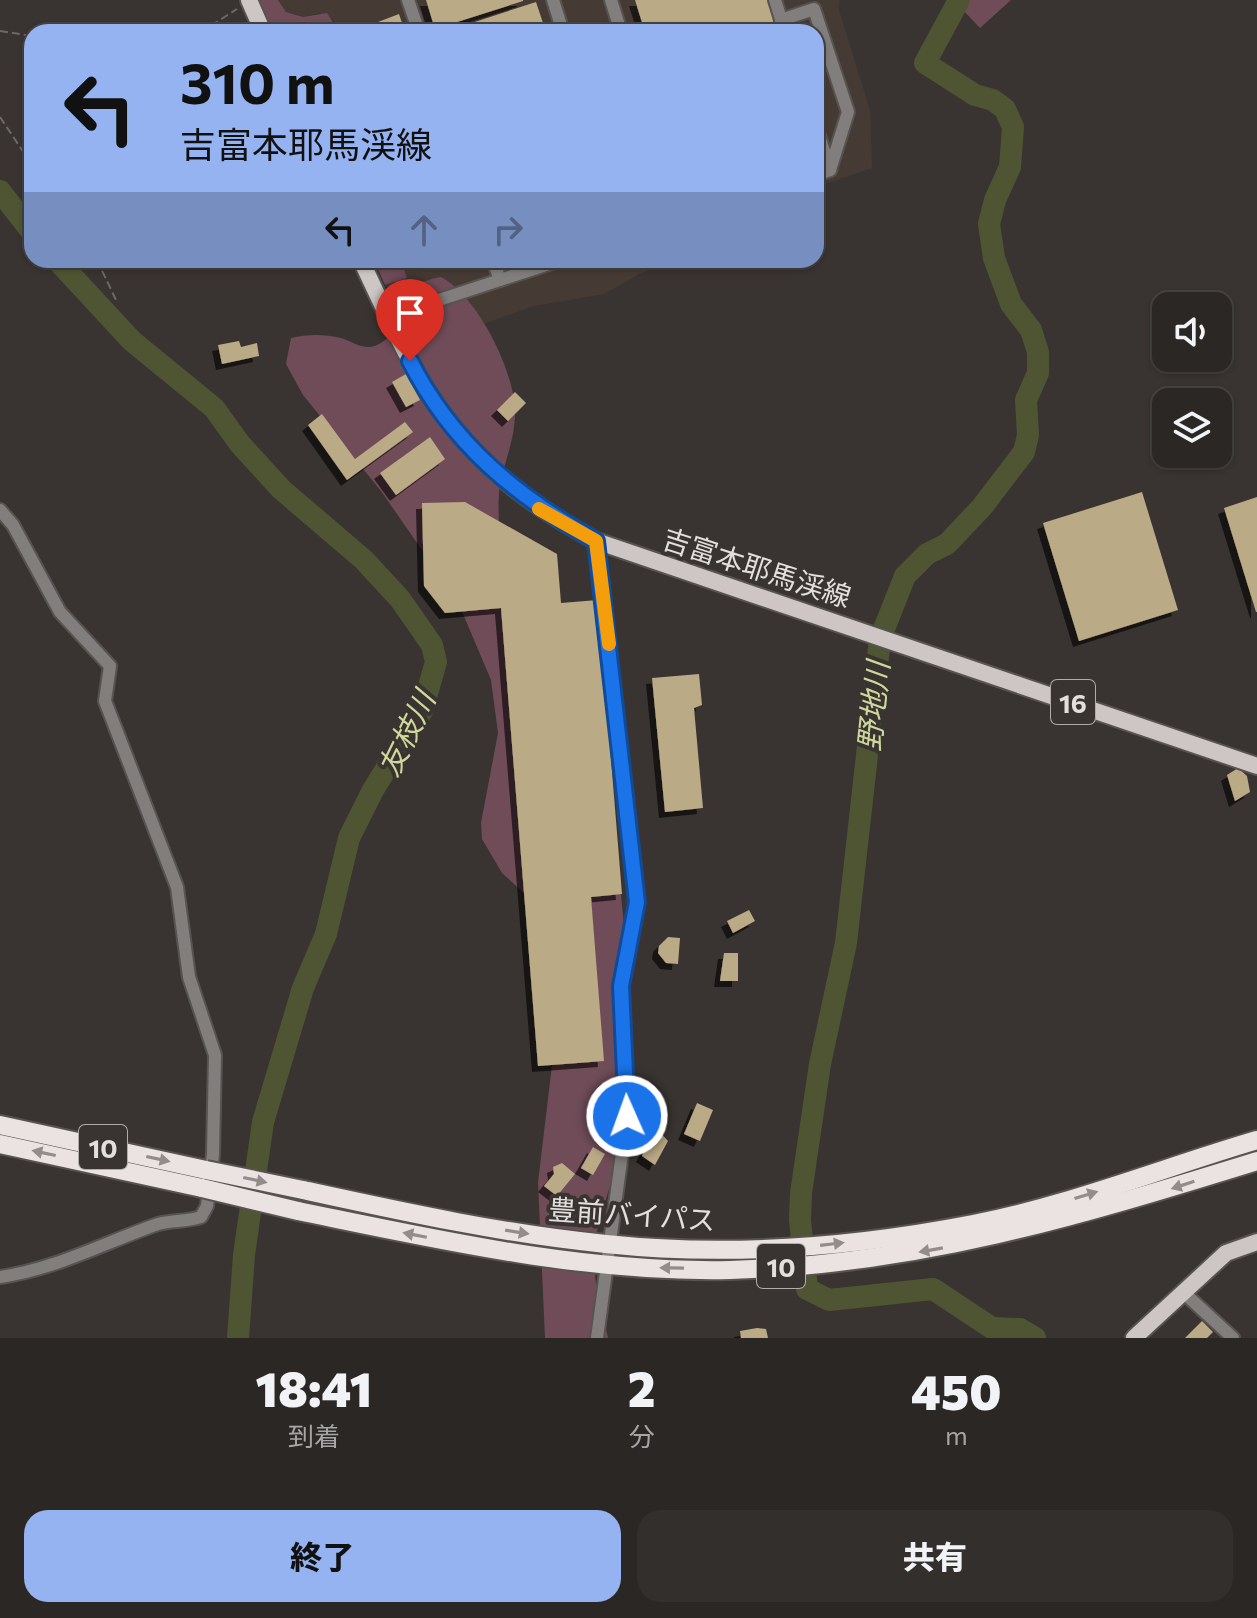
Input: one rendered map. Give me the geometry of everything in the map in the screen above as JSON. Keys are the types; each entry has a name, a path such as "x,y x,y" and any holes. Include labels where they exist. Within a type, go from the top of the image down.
{"highway":[{"name":"豊前バイパス","path":"0,1125 204,1179 298,1211 521,1254 605,1265 729,1270 910,1253 1043,1226 1257,1161"},
{"name":"豊前バイパス","path":"0,1144 204,1179 303,1190 455,1223 609,1245 728,1250 817,1246 918,1233 1040,1209 1257,1140"}],"main road":[{"path":"250,0 260,24"},
{"name":"吉富本耶馬渓線","path":"365,268 422,384 461,440 506,483 542,511 596,541 890,638 1257,766"},
{"path":"1134,1338 1226,1253 1257,1242"}],"street":[{"path":"408,0 416,24"},
{"path":"553,0 560,24"},
{"path":"611,0 618,24"},
{"path":"775,0 782,24"},
{"path":"787,24 814,9 819,24"},
{"path":"824,39 848,112 830,170"},
{"path":"824,151 830,170"},
{"path":"824,172 830,170"},
{"path":"496,268 500,280"},
{"path":"387,317 537,268"},
{"path":"0,510 13,525 60,612 110,666 104,690 105,701 177,887 189,977 215,1055 217,1075 213,1154 207,1206 201,1217 187,1222 163,1222 43,1267 0,1277"},
{"path":"596,541 637,902 621,986 627,1116 597,1338"},
{"path":"1182,1291 1233,1338"}],"path":[{"path":"213,24 250,0"},
{"path":"0,31 24,35"},
{"path":"0,117 24,153"},
{"path":"101,268 116,300"}],"shaded area":[{"path":"259,0 278,0 286,12 303,17 327,13 334,24 270,24"},
{"path":"278,0 840,0 838,7 870,110 872,168 824,184 824,24 335,24 319,13 303,17 286,12"},
{"path":"963,0 1011,0 980,28 961,8"},
{"path":"378,268 404,268 407,278 385,285"},
{"path":"404,268 654,268 604,294 534,306 461,332 410,333 385,285 407,278"},
{"path":"441,277 454,286 480,316 508,374 515,419 500,487 499,531 614,825 625,935 627,1087 617,1161 592,1248 608,1338 545,1338 538,1182 554,1049 526,895 502,873 482,839 481,823 498,733 491,680 458,602 381,491 303,395 286,364 291,338 328,336 363,346 377,345 388,338 394,329 404,299 411,290 422,282"}],"building":[{"path":"426,0 523,0 451,24 433,24"},
{"path":"635,0 771,0 778,24 642,24"},
{"path":"536,2 543,24 468,24"},
{"path":"399,14 402,24 379,24"},
{"path":"239,341 241,347 257,343 259,356 222,364 218,345"},
{"path":"406,374 420,400 406,407 392,382"},
{"path":"515,392 526,403 508,421 497,410"},
{"path":"322,414 355,459 405,422 413,432 347,480 308,425"},
{"path":"430,437 445,459 396,495 380,473"},
{"path":"1142,492 1178,610 1079,641 1043,523"},
{"path":"1257,497 1257,612 1256,612 1224,508"},
{"path":"465,502 557,554 561,603 598,600 622,894 591,897 604,1061 538,1066 501,608 445,613 424,586 422,503"},
{"path":"699,674 702,705 694,708 703,808 665,812 652,678"},
{"path":"1238,768 1247,776 1250,792 1235,801 1227,775"},
{"path":"749,910 755,921 733,933 727,921"},
{"path":"668,937 680,938 678,964 666,963 658,953 659,946"},
{"path":"724,953 738,953 738,981 720,981"},
{"path":"697,1103 713,1110 700,1141 684,1134"},
{"path":"660,1132 668,1141 655,1165 642,1156 653,1135"},
{"path":"593,1147 605,1154 593,1175 581,1168"},
{"path":"562,1163 575,1174 557,1196 544,1186 554,1174 553,1167"},
{"path":"1202,1321 1213,1332 1207,1338 1185,1338"},
{"path":"766,1329 768,1338 741,1338 740,1331"}],"waterway":[{"name":"野地川","path":"959,0 925,63 975,95 993,100 1005,109 1013,127 1010,167 995,200 989,224 994,258 1011,304 1031,330 1038,352 1038,373 1026,400 1028,435 1024,452 982,507 947,544 927,554 905,576 880,639 846,943 820,1064 801,1193 800,1220 807,1289 829,1300 933,1289 992,1328 1020,1329 1035,1338"},
{"name":"友枝川","path":"0,191 24,222"},
{"name":"友枝川","path":"64,268 132,341 214,408 240,444 281,489 364,560 400,599 432,645 436,662 422,711 373,790 349,838 326,934 303,988 263,1122 244,1255 238,1338"}],"slow traffic":[{"path":"539,509 596,541 609,644"}],"route":[{"path":"410,361 442,416 480,460 542,511 596,541 623,757 637,902 621,986 627,1116"}]}
